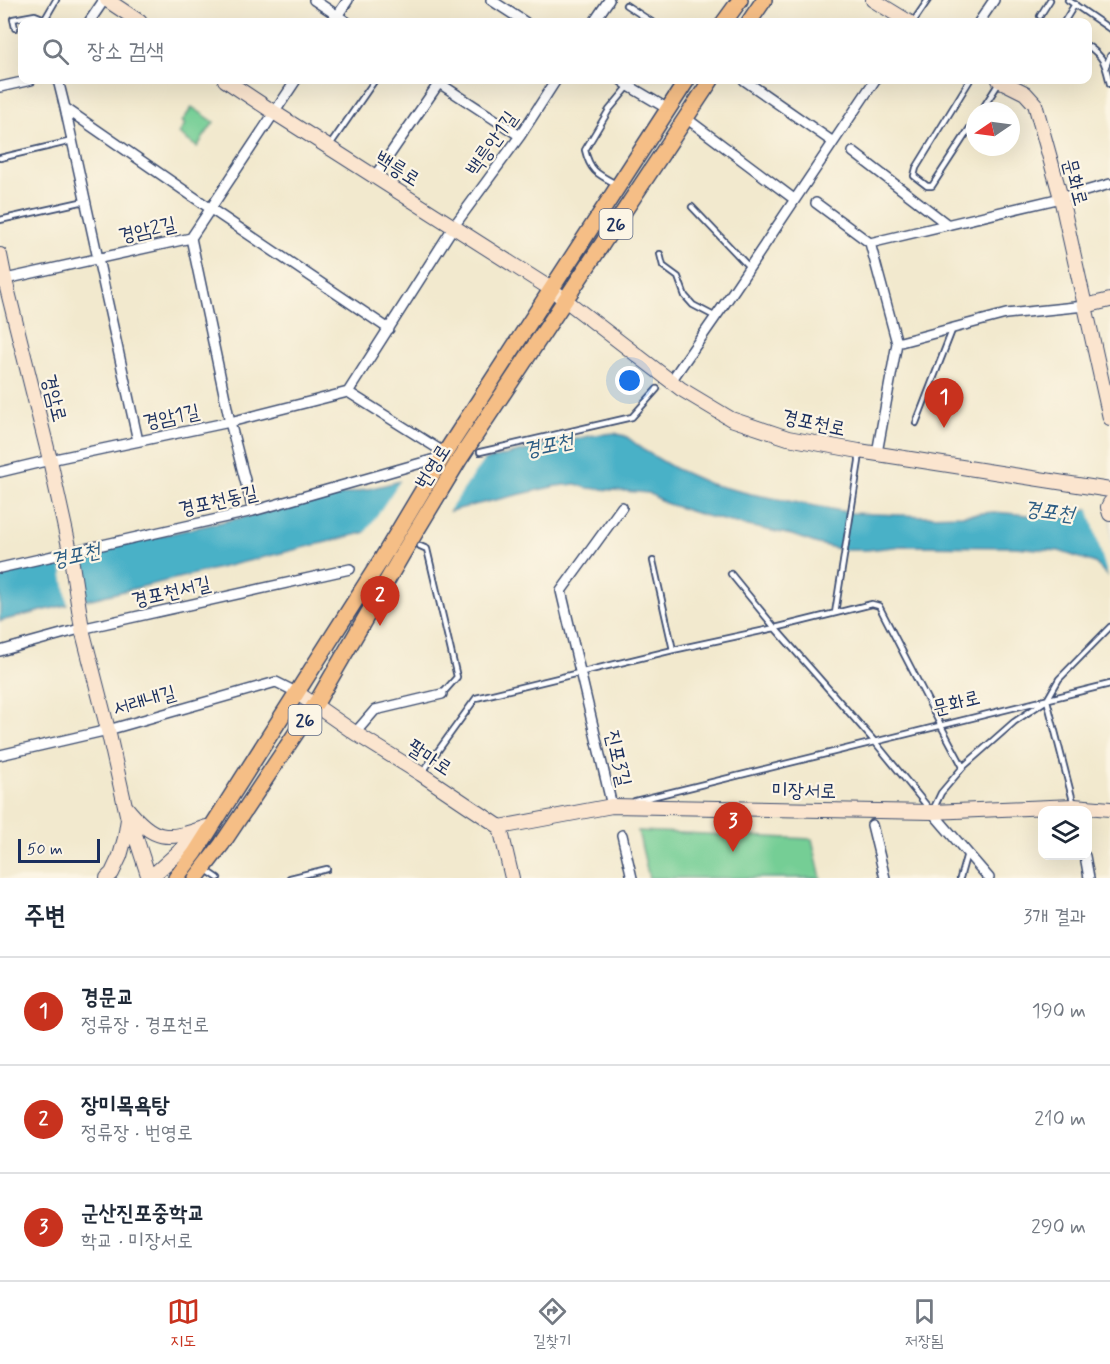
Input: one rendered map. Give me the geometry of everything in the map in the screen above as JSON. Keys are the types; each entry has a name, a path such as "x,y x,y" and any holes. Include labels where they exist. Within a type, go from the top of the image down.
{"main road":[{"path":"727,18 740,0"},
{"path":"752,18 764,0"},
{"name":"번영로","path":"176,878 195,853 211,823 381,560 442,459 684,84"},
{"name":"번영로","path":"207,877 222,844 315,704 459,460 666,149 705,84"},
{"path":"666,111 674,122 664,138 666,149"},
{"path":"600,247 594,242 605,223 604,208"}],"street":[{"path":"92,18 105,0 134,18"},
{"path":"314,0 334,18"},
{"path":"336,18 348,0"},
{"path":"491,0 519,18"},
{"path":"597,18 609,0"},
{"path":"873,0 904,18"},
{"path":"982,18 994,0"},
{"path":"0,87 18,83"},
{"path":"59,84 138,441"},
{"name":"백릉로","path":"231,84 551,289"},
{"name":"경암2길","path":"2,280 191,238 293,84"},
{"path":"375,176 435,84"},
{"path":"442,84 520,136"},
{"name":"백릉안1길","path":"454,226 520,136 553,84"},
{"path":"628,84 666,111"},
{"path":"750,84 833,142"},
{"path":"671,381 872,84"},
{"name":"문화로","path":"1008,84 1025,93 1035,104 1061,198 1110,418"},
{"path":"65,108 389,329"},
{"path":"686,118 794,199"},
{"path":"853,152 948,225"},
{"path":"870,243 1061,198 1110,184"},
{"path":"816,203 870,243 897,343 877,453"},
{"path":"442,459 348,392 454,226"},
{"path":"191,238 230,422 253,511"},
{"name":"경암로","path":"0,255 2,280 50,460 70,551 82,629"},
{"name":"경포천로","path":"551,289 681,389 731,419 789,438 859,456 877,453 1110,489"},
{"path":"897,343 1006,314 1085,306 1110,300"},
{"name":"경암1길","path":"0,472 230,422 348,392"},
{"name":"경포천동길","path":"0,568 253,511 442,459"},
{"name":"진포3길","path":"612,806 561,591 622,507"},
{"name":"경포천서길","path":"0,651 82,629 350,569"},
{"path":"82,629 128,819 120,856 107,878"},
{"name":"서래내길","path":"0,755 108,730 276,682 296,692"},
{"name":"팔마로","path":"296,692 500,827"},
{"path":"355,733 375,710 442,694"},
{"path":"125,806 138,822 155,834 170,837 182,836 211,823"},
{"path":"125,806 150,878 211,823"},
{"name":"미장서로","path":"500,827 612,806 932,812 1038,808"},
{"name":"미장서로","path":"1092,808 1110,809"},
{"path":"932,812 989,878"},
{"path":"872,825 885,878"},
{"path":"500,827 512,878"},
{"path":"622,835 632,878"},
{"path":"1085,860 1089,878"}],"lane":[{"path":"46,18 56,0"},
{"path":"914,18 928,0"},
{"path":"1040,16 1050,0"},
{"path":"1068,0 1110,29"},
{"path":"1066,18 1075,4"},
{"path":"626,5 646,18"},
{"path":"18,18 35,15 42,18"},
{"path":"15,28 13,19 18,18"},
{"path":"1092,49 1100,56 1106,66 1110,84"},
{"path":"1106,66 1110,56"},
{"path":"329,147 372,84"},
{"path":"618,185 594,172 585,150 624,84"},
{"path":"966,134 933,186 927,186 914,176 916,168 968,84"},
{"path":"987,102 998,84"},
{"path":"0,158 72,141"},
{"path":"0,220 85,201"},
{"path":"692,207 750,267"},
{"path":"660,254 663,266 678,277 685,296 693,305 716,317"},
{"path":"916,423 954,328"},
{"path":"480,452 632,417 657,388"},
{"path":"835,614 859,456"},
{"path":"420,546 427,549 457,677 442,694"},
{"path":"653,561 673,650"},
{"path":"731,574 932,812 941,793 963,767 1014,722 1047,700 1059,679 1110,627"},
{"path":"421,774 476,698 872,604 879,606 963,767"},
{"name":"문화로","path":"875,742 1110,684"},
{"path":"1047,700 1074,806"},
{"name":"진포3길","path":"612,806 875,742"},
{"path":"960,878 967,853"},
{"path":"290,878 327,869"}],"green space":[{"path":"192,107 214,122 197,147 179,134 185,124 182,122"},
{"path":"638,831 812,839 821,878 649,878"}],"water":[{"name":"경포천","path":"615,433 627,437 674,468 710,484 852,513 925,516 994,512 1062,518 1077,516 1086,509 1110,512 1109,577 1095,563 1059,551 1015,547 902,546 844,550 792,535 702,515 665,503 649,493 587,488 576,484 556,486 474,505 0,621 0,574 360,491 543,446"}],"pier":[{"path":"485,458 447,514 363,536 402,478"},
{"path":"1088,507 1110,509 1110,584"},
{"path":"77,552 86,603 68,607 60,556"}],"place":[{"name":"경문교","path":"944,428"},
{"name":"장미목욕탕","path":"380,626"},
{"name":"군산진포중학교","path":"733,852"}]}
